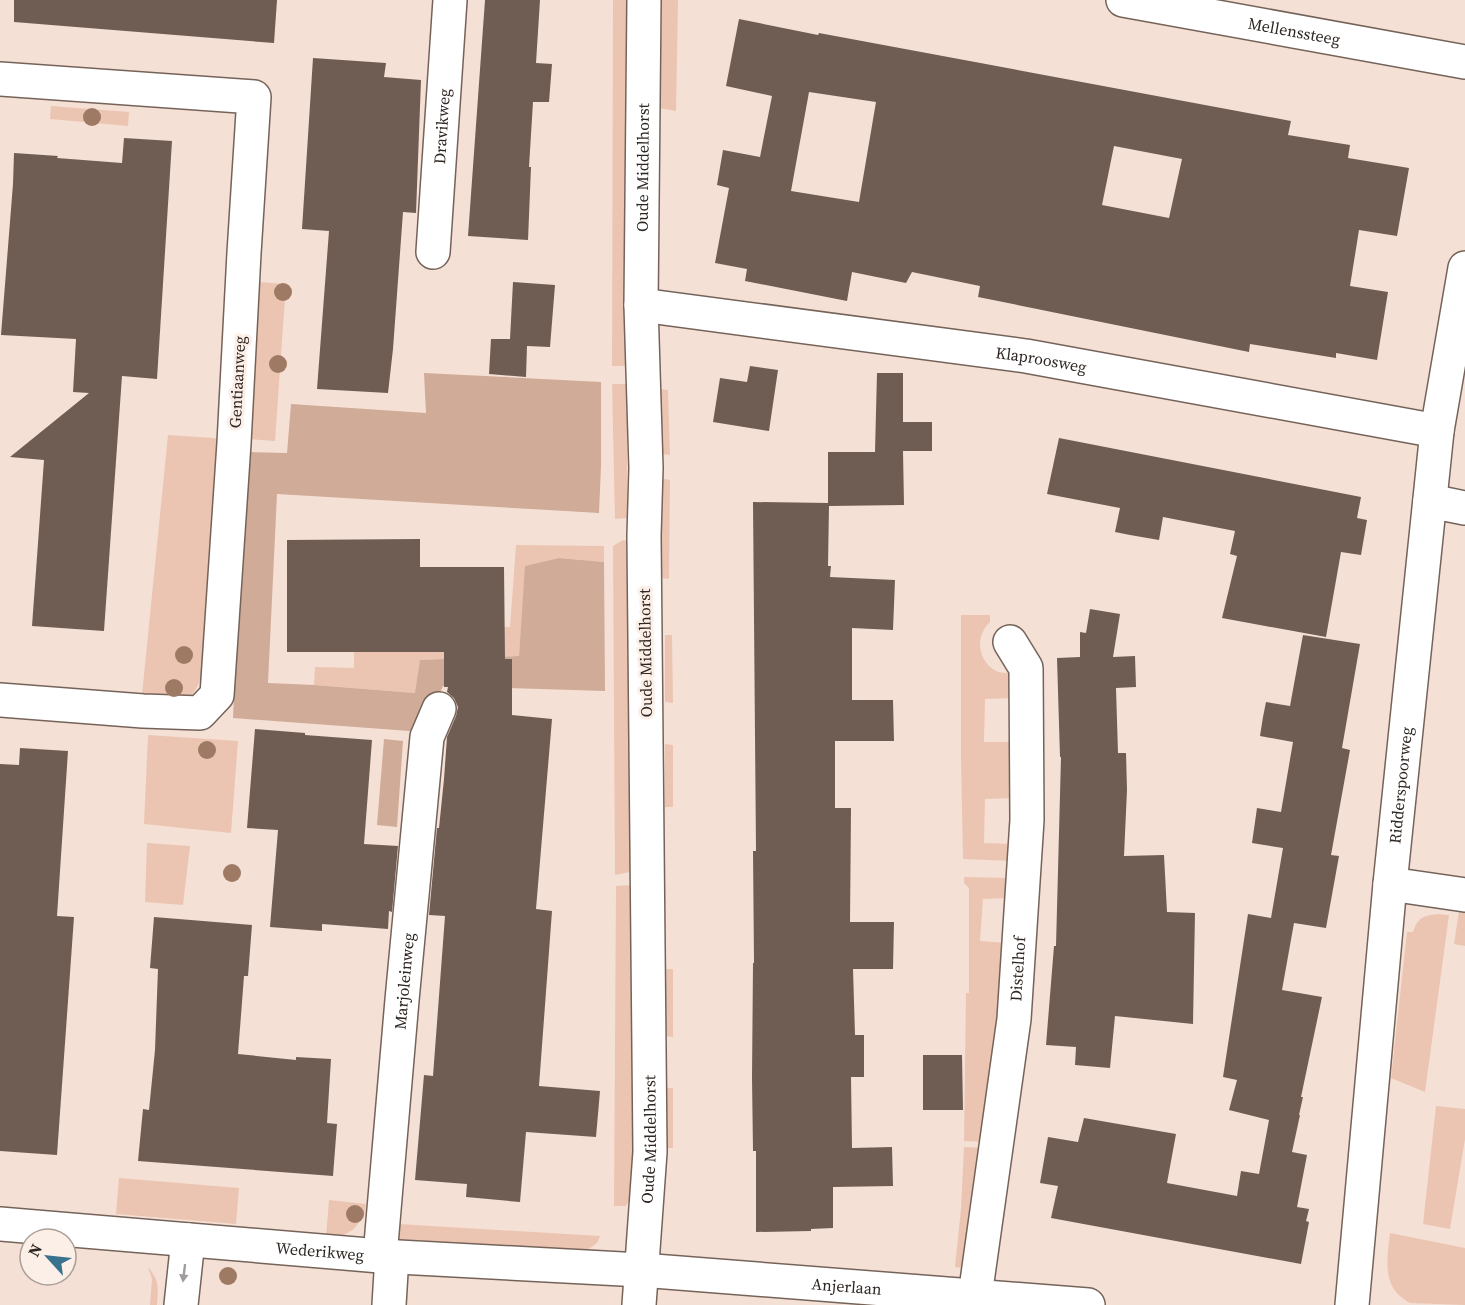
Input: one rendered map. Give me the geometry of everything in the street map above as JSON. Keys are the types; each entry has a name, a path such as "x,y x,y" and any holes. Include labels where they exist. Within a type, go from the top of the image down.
{"street":[{"name":"Dravikweg","path":"433,252 450,0"},
{"name":"Oude Middelhorst","path":"639,1305 650,1152 644,537 646,468 641,305 644,0"},
{"name":"Mellenssteeg","path":"1123,0 1465,62"},
{"name":"Gentiaanweg","path":"0,79 254,98 217,695 200,713 0,700"},
{"name":"Ridderspoorweg","path":"1352,1305 1390,884 1437,430 1465,268"},
{"name":"Klaproosweg","path":"641,305 1026,356 1437,430"},
{"path":"1430,501 1465,508"},
{"name":"Distelhof","path":"975,1296 1014,1019 1028,820 1026,668 1010,642"},
{"name":"Marjoleinweg","path":"389,1305 386,1256 402,988 427,737 439,709"},
{"path":"1390,884 1465,895"},
{"name":"Wederikweg","path":"0,1224 386,1256 641,1270"},
{"path":"181,1305 188,1240"},
{"name":"Anjerlaan","path":"641,1270 1088,1305"}],"shaded area":[{"path":"613,0 629,0 629,366 612,366"},
{"path":"662,0 678,0 676,111 659,108"},
{"path":"51,106 129,112 128,126 50,119"},
{"path":"258,282 286,284 275,441 249,439"},
{"path":"424,373 601,382 599,513 277,494 268,683 415,693 420,660 519,656 525,566 559,558 604,562 605,691 443,686 423,732 233,718 248,452 287,453 291,404 426,413"},
{"path":"612,384 627,384 627,518 615,519"},
{"path":"659,389 668,390 670,455 661,454"},
{"path":"168,435 214,438 221,440 224,445 202,673 195,691 187,699 142,695"},
{"path":"659,478 670,480 669,579 661,578"},
{"path":"623,540 631,542 630,872 615,875 613,546"},
{"path":"516,545 604,546 604,562 559,558 526,566 519,656 420,660 416,693 314,685 315,667 354,668 354,638 451,628 510,627"},
{"path":"961,615 990,615 990,622 980,641 982,654 985,661 996,671 1010,673 1013,698 985,699 984,742 1012,742 1013,798 985,799 984,843 1012,844 1012,861 963,859"},
{"path":"665,635 672,635 673,703 665,702"},
{"path":"148,735 238,741 231,833 144,824"},
{"path":"384,739 403,741 397,827 377,825"},
{"path":"665,744 673,745 673,807 665,807"},
{"path":"147,843 190,846 183,905 145,902"},
{"path":"964,877 1011,878 1010,898 983,899 980,941 1007,943 985,1142 964,1141 966,993 969,993 969,888 964,883"},
{"path":"632,885 633,1192 626,1206 614,1206 616,886"},
{"path":"1459,911 1465,913 1465,946 1454,944"},
{"path":"1437,914 1449,915 1425,1092 1391,1078 1407,932 1413,932 1421,918"},
{"path":"666,969 673,969 673,1037 666,1036"},
{"path":"666,1088 673,1088 673,1148 666,1148"},
{"path":"1436,1106 1465,1109 1465,1139 1450,1229 1423,1224"},
{"path":"964,1147 984,1148 964,1268 955,1267"},
{"path":"119,1178 239,1188 236,1224 116,1214"},
{"path":"329,1200 366,1204 364,1216 354,1229 337,1239 326,1237"},
{"path":"399,1224 600,1236 597,1243 586,1251 397,1239"},
{"path":"1390,1233 1465,1248 1465,1305 1410,1303 1401,1297 1394,1290 1388,1272"},
{"path":"148,1267 157,1284 157,1305 150,1305 152,1279"}],"building":[{"path":"14,0 277,0 274,43 14,22"},
{"path":"485,0 540,0 536,63 552,64 549,102 533,102 528,240 468,236"},
{"path":"739,19 1291,121 1288,135 1350,145 1348,158 1409,168 1397,236 1359,230 1350,286 1388,292 1377,360 1336,353 1336,358 1250,344 1249,352 978,297 980,286 912,272 906,283 852,272 847,301 745,281 747,269 715,263 729,188 717,185 723,150 760,157 772,96 726,86","holes":["809,92 876,102 859,202 791,191","1114,146 1182,159 1169,218 1102,205"]},
{"path":"313,58 386,63 384,77 421,80 416,213 403,212 388,393 317,389 329,231 302,229"},
{"path":"124,138 172,141 157,379 122,376 104,631 32,626 44,460 10,457 89,393 73,392 76,339 1,335 14,153 122,163"},
{"path":"513,282 555,285 550,347 527,346 526,377 489,374 491,339 510,339"},
{"path":"750,366 778,370 769,431 713,422 720,378 747,382"},
{"path":"877,373 903,373 903,422 932,422 932,451 903,451 904,505 829,506 828,566 831,566 830,577 895,580 893,630 852,628 852,700 893,700 894,741 835,741 835,808 851,808 850,922 894,922 893,969 853,969 855,1035 864,1035 864,1077 851,1077 852,1148 892,1147 893,1186 833,1187 833,1228 811,1229 811,1231 756,1232 756,1151 753,1151 752,1078 753,851 756,851 753,502 828,503 828,452 875,452"},
{"path":"1059,438 1361,497 1357,518 1367,520 1361,555 1341,552 1326,637 1222,618 1237,556 1230,554 1235,531 1163,517 1159,540 1130,535 1115,532 1120,508 1047,494"},
{"path":"420,539 420,567 504,567 505,659 512,659 512,715 552,719 536,909 552,911 539,1086 600,1091 596,1137 526,1132 520,1202 466,1197 467,1184 415,1180 424,1075 433,1076 445,916 429,915 447,737 458,707 454,698 447,692 448,687 444,687 444,652 287,652 287,540"},
{"path":"1090,609 1120,614 1113,657 1135,656 1136,687 1116,688 1118,753 1126,753 1124,856 1164,855 1167,912 1195,913 1193,1024 1115,1016 1110,1068 1075,1065 1076,1047 1046,1045 1054,946 1056,946 1061,757 1057,658 1080,657 1080,632 1086,633"},
{"path":"1303,635 1360,644 1342,748 1350,750 1331,855 1339,856 1326,928 1294,923 1282,990 1322,997 1292,1152 1307,1155 1297,1207 1309,1209 1306,1221 1309,1222 1301,1264 1051,1218 1058,1186 1040,1183 1048,1137 1078,1142 1084,1118 1176,1134 1167,1183 1237,1196 1241,1171 1259,1174 1269,1120 1229,1110 1237,1080 1223,1077 1248,914 1271,918 1283,848 1252,843 1257,808 1281,812 1293,742 1260,736 1263,717 1266,702 1290,706"},
{"path":"255,729 372,740 364,844 398,846 392,912 389,911 388,929 322,924 322,931 270,927 278,830 247,828"},
{"path":"20,748 68,751 57,916 74,917 57,1155 0,1151 0,764 19,765"},
{"path":"154,917 252,925 248,976 244,976 238,1054 296,1060 296,1057 331,1059 327,1123 337,1124 333,1176 138,1161 143,1109 149,1110 155,1050 158,969 150,968"},
{"path":"923,1055 962,1055 963,1110 923,1110"}]}
